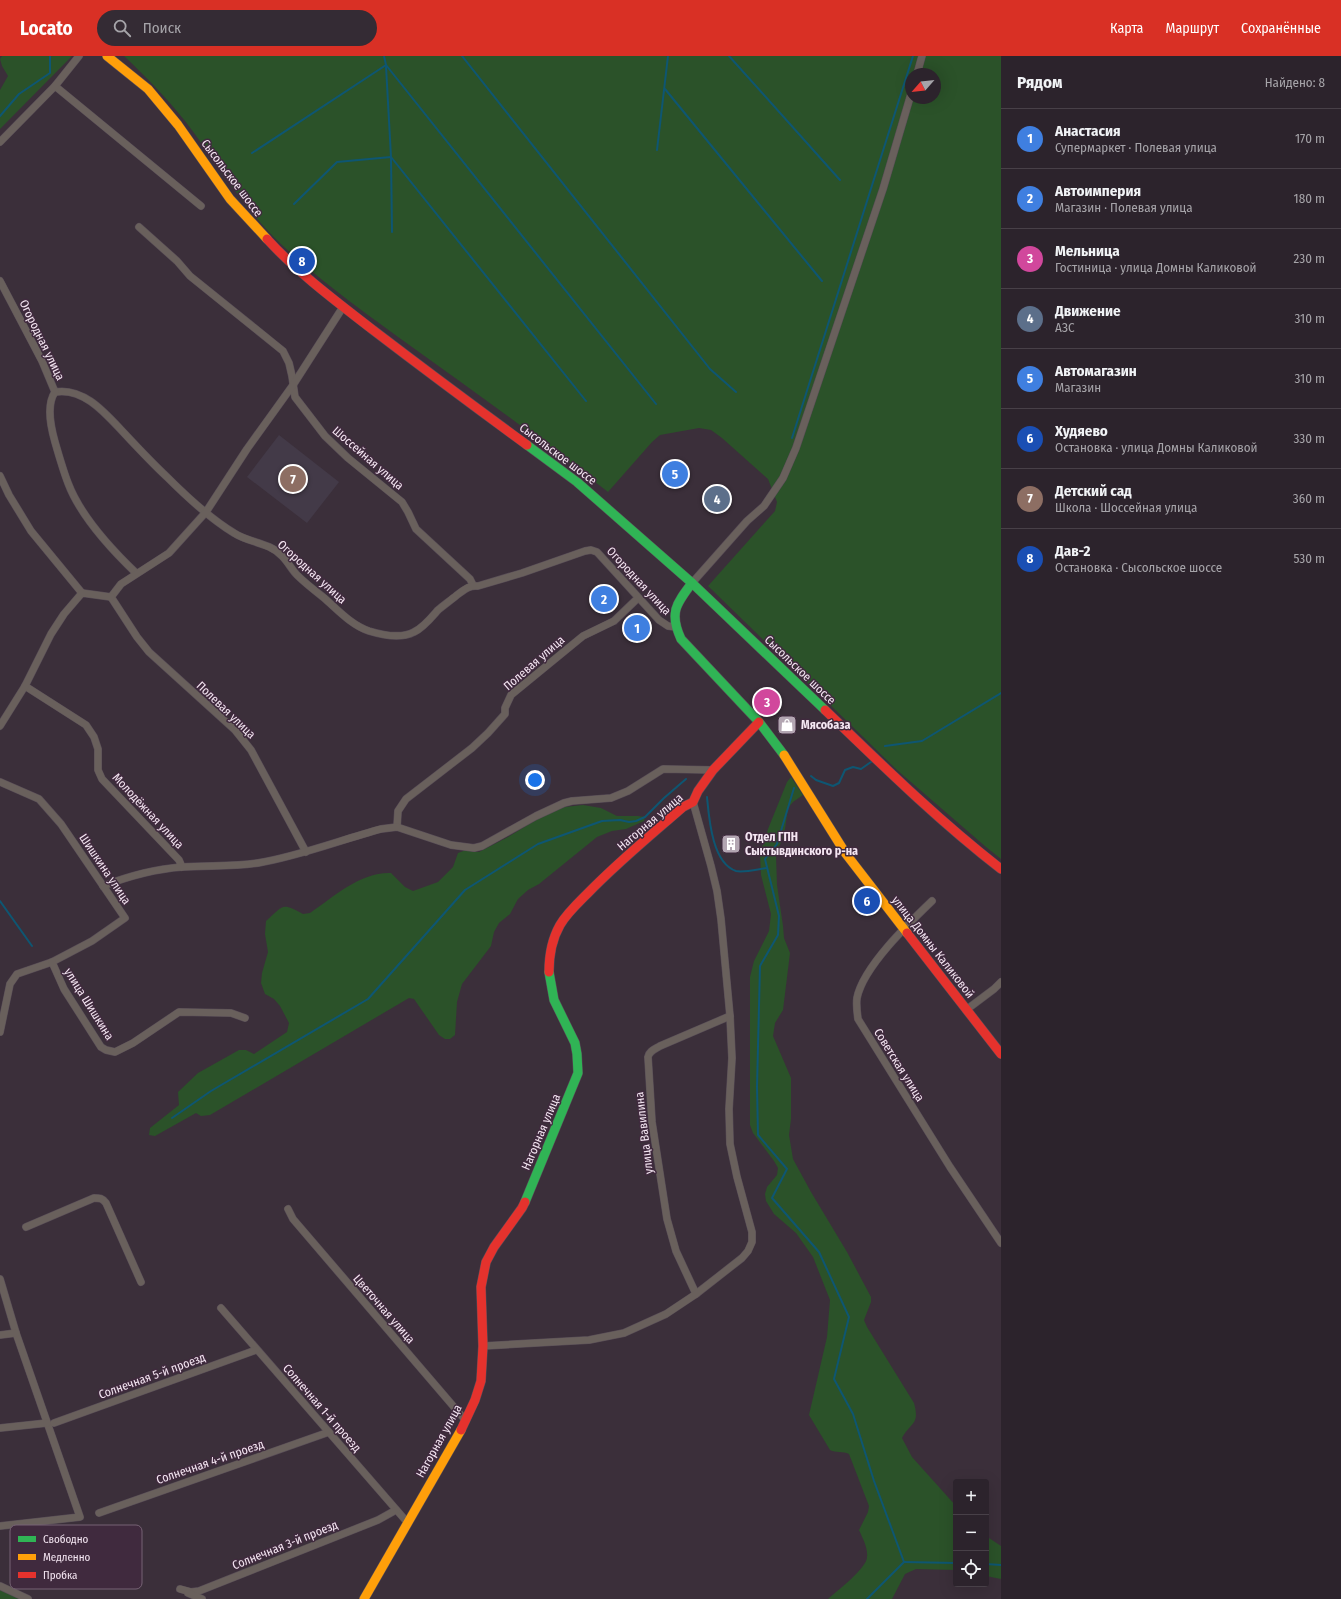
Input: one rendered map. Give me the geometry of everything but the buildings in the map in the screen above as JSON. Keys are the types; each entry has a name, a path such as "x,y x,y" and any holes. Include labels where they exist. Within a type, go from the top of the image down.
{"main road":[{"name":"Сысольское шоссе","path":"107,56 148,89 178,125 230,199 255,228 279,252 343,307 432,376 577,482 692,583 893,775 979,852 1001,869"},
{"path":"675,627 674,613 677,603 692,583"},
{"name":"улица Домны Каликовой","path":"675,627 681,639 759,722 778,746 846,854 1001,1054"},
{"name":"Нагорная улица","path":"364,1599 466,1421 475,1400 481,1381 483,1346 481,1287 486,1262 494,1247 522,1208 578,1073 578,1056 575,1042 555,1003 550,985 548,969 551,949 558,930 570,912 614,867 682,807 692,802 698,790 713,770 759,722"}],"street":[{"path":"0,142 54,86 79,56"},
{"path":"919,68 922,56"},
{"path":"54,86 202,206"},
{"path":"692,583 747,520 764,506 786,472 796,448 880,197 908,104"},
{"name":"Шоссейная улица","path":"139,227 177,261 190,276 283,351 289,363 295,397 325,436 348,458 402,502 416,529 470,579 473,585"},
{"name":"Огородная улица","path":"0,280 42,361 55,392 62,390 76,394 89,400 102,409 166,476 206,512 235,534 262,544 282,556 298,576 352,622 367,630 385,635 412,633 420,628 440,609 466,588 473,585 478,586 522,574 591,550 597,552 659,620 668,626 675,627"},
{"path":"0,476 15,507 31,531 82,593 111,597 120,584 169,553 206,512 247,449 293,385 343,307"},
{"path":"55,392 52,396 50,425 68,484 84,513 111,549 136,574"},
{"path":"0,726 2,715 25,686 51,634 64,614 82,593"},
{"name":"Полевая улица","path":"111,597 145,648 235,730 251,750 306,852"},
{"name":"Полевая улица","path":"397,827 398,811 406,799 488,733 505,714 505,708 511,695 583,636 614,621 638,598"},
{"name":"Молодёжная улица","path":"25,686 86,725 94,737 98,749 98,770 102,779 179,860 182,867"},
{"path":"103,886 128,876 154,870 256,863 282,859 364,833 397,827 450,845 474,848 482,846 536,816 572,801 611,798 628,791 663,769 713,770"},
{"name":"Шишкина улица","path":"0,782 39,799 61,824 125,918 92,941 52,962 17,974 10,984 0,1032"},
{"path":"483,1346 589,1340 624,1333 666,1314 696,1294 736,1263 748,1251 752,1242 752,1232 736,1177 730,1144 729,1109 732,1058 730,1016 718,891 692,802"},
{"name":"Советская улица","path":"932,901 904,928 875,963 862,983 857,998 858,1019 950,1167 1001,1243"},
{"name":"улица Шишкина","path":"52,962 64,988 101,1047 106,1050 115,1052 133,1043 179,1012 231,1013 245,1018"},
{"path":"966,1010 1001,982"},
{"name":"улица Вавилина","path":"696,1294 676,1251 667,1219 652,1122 648,1057 652,1050 660,1046 730,1016"},
{"path":"26,1227 94,1198 104,1199 141,1282"},
{"name":"Цветочная улица","path":"288,1209 293,1219 466,1421"},
{"path":"0,1279 16,1334 51,1423 80,1517 0,1526"},
{"name":"Солнечная 1-й проезд","path":"221,1308 407,1522"},
{"path":"0,1335 16,1334"},
{"name":"Солнечная 5-й проезд","path":"0,1428 51,1423 256,1350"},
{"name":"Солнечная 4-й проезд","path":"99,1513 329,1432"},
{"name":"Солнечная 3-й проезд","path":"202,1599 180,1589 191,1592 199,1591 378,1520 396,1510"},
{"path":"0,1586 28,1599"}],"shaded area":[{"path":"279,435 339,482 307,523 247,477"}],"green space":[{"path":"2,56 72,56 0,129 0,90 8,76 2,66 0,59"},
{"path":"124,56 1001,56 1001,859 897,770 708,586 775,511 777,502 768,479 722,438 711,430 699,428 660,435 608,492 511,418 362,310 297,259 255,216 185,121 148,79"},
{"path":"791,777 803,795 793,802 788,808 784,836 776,856 777,885 784,938 790,953 783,1010 775,1023 773,1036 791,1078 791,1119 789,1135 793,1159 847,1252 871,1297 871,1302 864,1320 914,1403 916,1416 914,1423 902,1438 912,1457 953,1503 953,1570 916,1569 905,1574 892,1599 828,1599 851,1579 866,1562 867,1550 859,1530 868,1512 869,1506 849,1454 830,1450 809,1415 827,1337 830,1300 813,1257 796,1233 774,1214 766,1201 765,1194 767,1187 777,1175 778,1168 753,1133 750,1125 750,977 754,961 769,931 771,914 761,875 760,854 768,829 787,782"},
{"path":"583,805 601,808 617,816 645,817 644,821 626,829 612,831 597,837 518,899 510,914 499,923 494,932 491,946 462,984 457,1002 455,1035 450,1039 445,1039 439,1035 414,999 409,998 210,1115 201,1116 196,1113 155,1136 149,1135 150,1128 179,1105 178,1092 198,1073 239,1050 246,1050 254,1054 287,1032 289,1023 280,1006 274,999 265,994 261,983 262,973 268,952 265,934 266,921 280,909 286,907 303,914 310,913 348,886 369,876 380,874 391,873 405,887 413,891 438,882 453,867 458,853 466,850 479,852 508,837 544,815 565,807"},
{"path":"989,1538 1001,1546 1001,1579 989,1577"},
{"path":"0,1587 25,1599 0,1599"}],"waterway":[{"path":"0,116 19,94 50,73 50,56"},
{"path":"384,56 386,65 656,404"},
{"path":"462,56 710,369 736,392"},
{"path":"657,150 668,56"},
{"path":"729,56 840,180"},
{"path":"792,438 913,56"},
{"path":"252,153 386,65"},
{"path":"386,66 391,157 586,401"},
{"path":"665,89 822,281"},
{"path":"294,204 337,162 391,157 392,232"},
{"path":"885,746 922,741 1001,693"},
{"path":"811,776 816,780 833,786 839,783 845,770 853,767 861,769 871,762"},
{"path":"172,1118 211,1091 368,999 465,890 538,844 602,821 620,820 629,822 645,817 686,779"},
{"path":"794,788 777,844 765,859 779,916 778,935 760,966 757,1087 758,1135 787,1169 772,1198 819,1252 849,1317 834,1379 853,1414 874,1481 904,1562 867,1599"},
{"path":"707,797 713,839 722,859 728,866 736,871 767,868"},
{"path":"0,901 32,946"},
{"path":"904,1562 953,1563"},
{"path":"989,1564 1001,1565"}],"traffic: fast":[{"path":"527,445 577,482 692,583"},
{"path":"692,583 678,603 676,609 675,622 681,639 759,722 784,755"},
{"path":"692,583 825,710"},
{"path":"525,1202 578,1073 575,1043 554,1000 549,972"}],"traffic: slow":[{"path":"107,56 148,89 178,125 230,199 267,239"},
{"path":"784,755 846,854 907,933"},
{"path":"364,1599 461,1430"}],"traffic: jam":[{"path":"267,239 292,264 332,298 527,445"},
{"path":"825,710 889,772 955,832 1001,869"},
{"path":"549,972 550,954 553,942 560,925 569,912 635,849 683,807 693,802 698,791 713,770 759,722"},
{"path":"907,933 1001,1054"},
{"path":"461,1430 475,1400 481,1381 483,1346 481,1287 486,1262 494,1247 525,1202"}],"place":[{"name":"Дав-2","path":"302,261"},
{"name":"Автомагазин","path":"675,474"},
{"name":"Детский сад","path":"293,479"},
{"name":"Движение","path":"717,499"},
{"name":"Автоимперия","path":"604,599"},
{"name":"Анастасия","path":"637,628"},
{"name":"Мельница","path":"767,702"},
{"name":"Мясобаза","path":"787,725"},
{"name":"Отдел ГПН Сыктывдинского р-на","path":"731,844"},
{"name":"Худяево","path":"867,901"}]}
